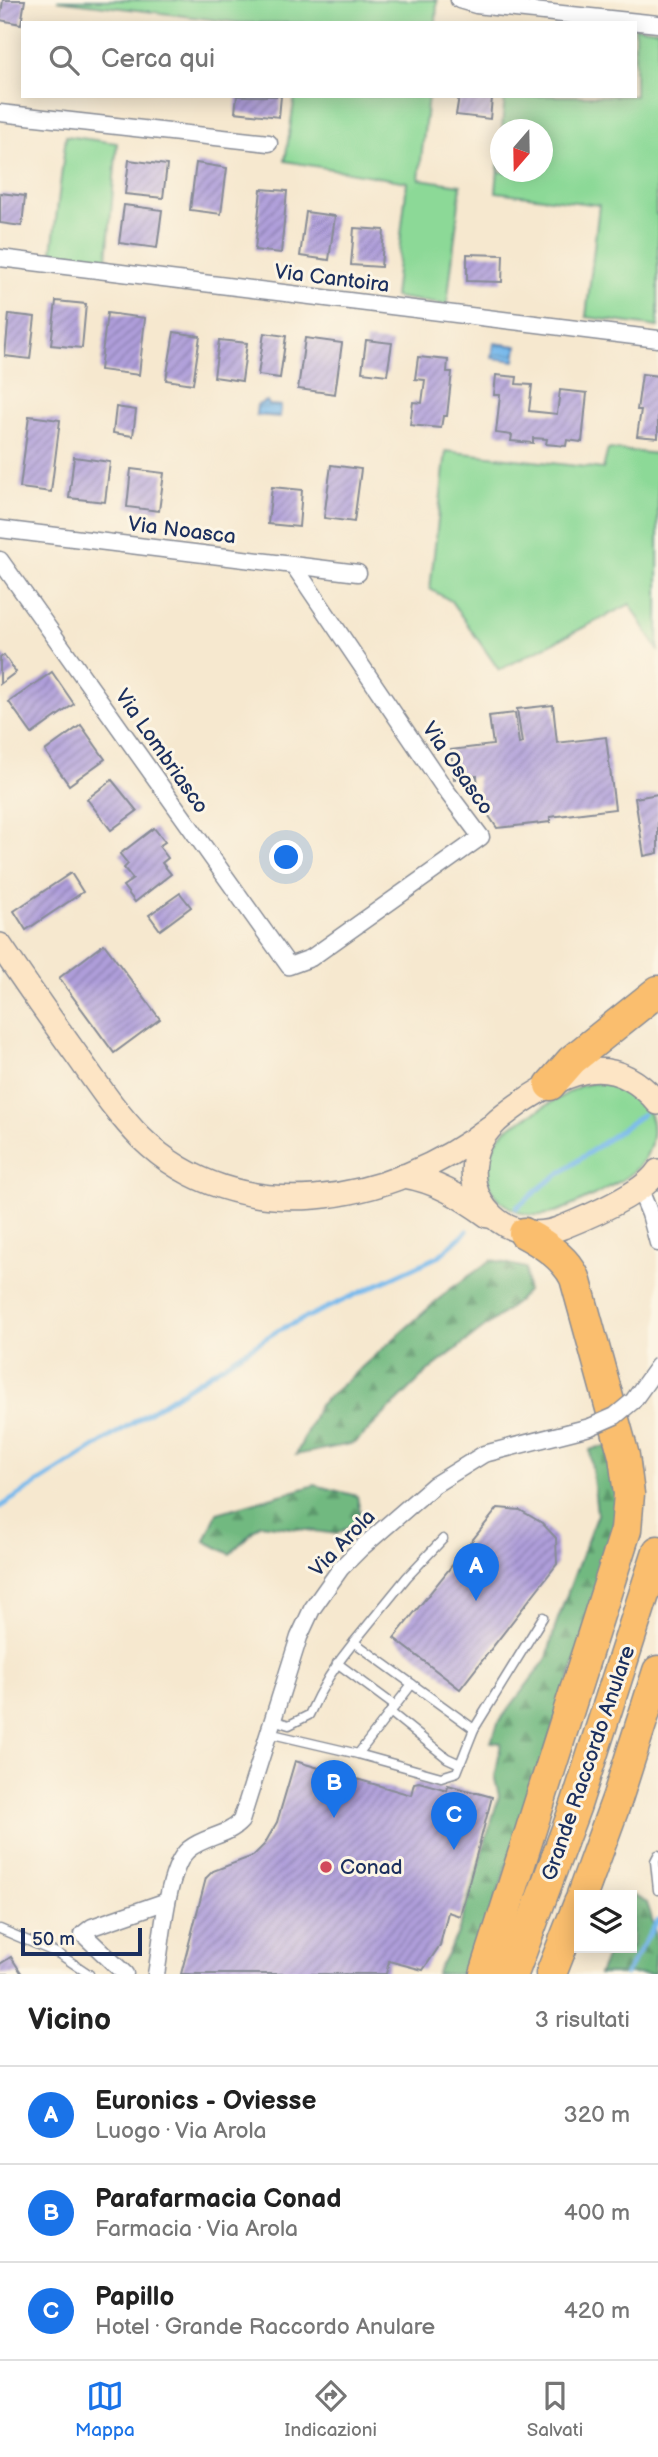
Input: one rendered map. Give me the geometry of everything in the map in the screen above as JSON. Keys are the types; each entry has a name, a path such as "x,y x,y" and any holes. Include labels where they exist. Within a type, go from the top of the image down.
{"highway":[{"path":"550,1085 572,1060 658,991"},
{"path":"485,1974 626,1530 629,1510 624,1457 575,1278 550,1249 511,1228"},
{"name":"Grande Raccordo Anulare","path":"513,1974 576,1805 658,1551"},
{"name":"Grande Raccordo Anulare","path":"584,1890 617,1799 658,1671"},
{"name":"Grande Raccordo Anulare","path":"551,1974 574,1916"}],"street":[{"path":"459,0 476,5 629,21"},
{"path":"637,22 658,24"},
{"path":"0,113 269,143"},
{"name":"Via Cantoira","path":"0,258 658,339"},
{"name":"Via Noasca","path":"0,529 358,573"},
{"name":"Via Lombriasco","path":"0,560 289,966"},
{"name":"Via Osasco","path":"289,966 311,958 481,836 445,789 294,566"},
{"path":"0,945 115,1107 142,1139 176,1165 223,1187 250,1194 282,1198 331,1196 368,1188 403,1176 449,1156 502,1116 550,1085 573,1074 598,1069 620,1073 649,1087 658,1103"},
{"path":"490,1126 477,1153 474,1177 483,1203 511,1228"},
{"path":"403,1176 430,1181 511,1228 547,1233 640,1190 658,1171"},
{"path":"640,1190 658,1243"},
{"name":"Via Arola","path":"156,1974 167,1901 178,1863 184,1853 200,1841 229,1830 241,1821 289,1661 312,1609 341,1568 435,1485 484,1454 590,1427 615,1416 633,1401 658,1366"},
{"path":"125,1974 83,1934 92,1927 167,1901"}],"lane":[{"path":"270,1727 289,1725 309,1715 320,1690 337,1663 407,1577 443,1539"},
{"path":"270,1727 441,1777 457,1772 474,1729 543,1618"},
{"path":"354,1642 474,1729"},
{"path":"337,1663 447,1758 460,1764"},
{"path":"358,1754 412,1685"},
{"path":"658,1855 655,1861 658,1890"},
{"path":"0,1929 60,1954 89,1974"}],"green space":[{"path":"57,0 437,0 436,21 225,21"},
{"path":"637,27 658,30 658,327 586,317 599,205 496,192 497,182 553,182 553,119 503,119 505,98 637,98"},
{"path":"295,98 428,98 419,179 461,185 447,305 394,297 407,182 285,161"},
{"path":"66,136 117,143 107,259 52,252"},
{"path":"608,449 658,454 658,650 630,604 499,670 451,601 430,589 446,451 603,469"},
{"path":"599,1082 638,1099 650,1115 651,1141 639,1166 612,1186 552,1213 531,1215 520,1212 496,1197 489,1180 488,1164 493,1149 506,1129 580,1086"},
{"path":"492,1260 526,1268 527,1291 517,1302 428,1371 355,1443 296,1455 319,1405 449,1290"},
{"path":"607,1447 624,1515 471,1974 436,1974 458,1933 499,1796 495,1779 501,1743 491,1742 498,1723 547,1658 556,1624 597,1514 590,1450"},
{"path":"315,1485 357,1496 361,1518 337,1534 260,1524 230,1554 205,1541 217,1513"},
{"path":"637,1897 647,1903 656,1947 654,1974 599,1974 608,1953 637,1953"}],"water":[{"path":"494,343 517,346 515,361 492,358"},
{"path":"267,401 269,405 281,406 280,417 256,415 257,405"}],"building":[{"path":"3,0 25,0 21,24 0,20"},
{"path":"237,98 281,98 279,117 235,112"},
{"path":"459,98 492,98 490,119 456,115"},
{"path":"129,160 167,165 163,198 125,194"},
{"path":"196,163 227,168 221,214 190,210"},
{"path":"261,189 287,191 281,253 255,250"},
{"path":"0,193 25,196 22,226 0,223"},
{"path":"124,205 162,210 157,248 119,243"},
{"path":"306,212 335,216 329,260 300,256"},
{"path":"354,228 384,230 381,267 351,265"},
{"path":"467,254 503,255 502,282 467,281"},
{"path":"56,301 86,304 82,348 51,345"},
{"path":"107,313 145,318 139,375 100,370"},
{"path":"9,314 35,317 30,359 5,356"},
{"path":"174,332 200,336 193,384 166,380"},
{"path":"264,333 286,336 280,378 258,375"},
{"path":"305,338 342,343 335,394 298,389"},
{"path":"219,340 247,343 242,381 214,377"},
{"path":"366,340 392,343 387,375 362,372"},
{"path":"418,357 448,360 447,372 452,372 447,416 443,416 441,428 410,425 413,402 422,403 425,380 415,379"},
{"path":"642,374 658,376 658,438 637,436"},
{"path":"496,375 517,377 516,384 532,385 529,411 557,414 560,390 587,393 582,442 567,440 566,446 546,444 547,439 533,438 533,443 511,441 512,435 496,433 500,395 494,395"},
{"path":"116,407 136,410 133,436 113,433"},
{"path":"29,416 60,420 51,492 20,488"},
{"path":"74,457 110,462 105,502 69,498"},
{"path":"331,465 361,469 354,522 324,518"},
{"path":"131,469 164,473 159,511 127,507"},
{"path":"272,487 302,490 299,527 268,524"},
{"path":"4,655 16,672 0,684 0,658"},
{"path":"52,672 74,704 32,734 9,702"},
{"path":"553,705 557,743 606,737 615,809 550,817 550,822 497,828 479,801 477,776 454,779 451,750 493,745 489,716 515,713 519,744 522,743 517,709"},
{"path":"81,725 105,759 69,785 45,751"},
{"path":"112,780 137,811 111,830 87,799"},
{"path":"658,794 658,853 644,856 635,798"},
{"path":"154,828 165,842 159,846 168,858 162,863 171,874 135,902 123,886 133,879 124,868 128,864 120,854"},
{"path":"71,873 83,892 26,930 14,911"},
{"path":"180,893 191,907 160,930 149,915"},
{"path":"104,944 160,1019 114,1053 59,978"},
{"path":"498,1508 520,1510 542,1523 556,1538 557,1564 460,1689 394,1638"},
{"name":"Conad","path":"295,1761 411,1795 414,1783 419,1782 447,1790 448,1785 492,1797 460,1916 448,1912 440,1945 423,1970 389,1961 386,1974 181,1974 206,1878 213,1871 253,1856 264,1845 277,1822"},
{"path":"11,1957 22,1974 0,1974 0,1964"}],"waterway":[{"path":"516,1208 643,1114"},
{"path":"0,1507 277,1331 439,1256 467,1231"},
{"path":"626,1974 658,1920"}],"place":[{"name":"Euronics - Oviesse","path":"476,1601"},
{"name":"Parafarmacia Conad","path":"334,1818"},
{"name":"Papillo","path":"454,1850"},
{"name":"Conad","path":"326,1867"}]}
